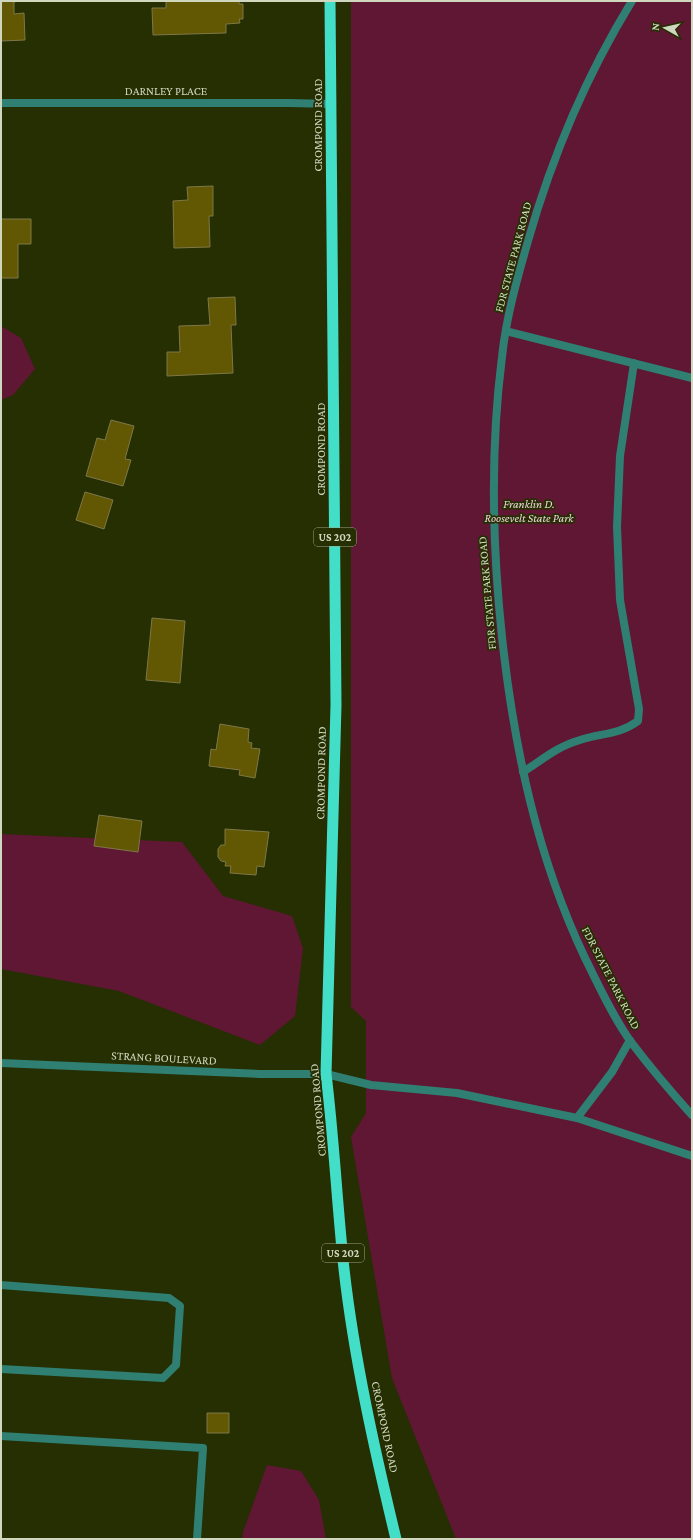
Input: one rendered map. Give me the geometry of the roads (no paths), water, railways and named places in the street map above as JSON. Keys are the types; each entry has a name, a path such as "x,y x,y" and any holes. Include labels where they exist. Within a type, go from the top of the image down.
{"highway":[{"name":"CROMPOND ROAD","path":"330,1 336,705 326,1074 333,1128 344,1271 369,1416 396,1539"}],"street":[{"name":"FDR STATE PARK ROAD","path":"632,1 617,24 563,137 537,210 516,282 502,356 494,446 493,521 506,672 516,737 523,772 547,860 572,931 599,986 630,1040 692,1115"},
{"name":"DARNLEY PLACE","path":"1,103 331,104"},
{"path":"506,331 692,378"},
{"path":"523,772 560,747 580,740 627,729 638,720 639,709 620,600 617,527 620,456 634,363"},
{"path":"577,1118 612,1072 630,1040"},
{"name":"STRANG BOULEVARD","path":"1,1063 260,1074 326,1074"},
{"path":"326,1074 371,1085 457,1093 577,1118 692,1156"},
{"path":"1,1285 169,1298 180,1306 176,1365 163,1378 1,1369"},
{"path":"1,1436 203,1448 197,1539"}],"park label":[{"name":"Franklin D. Roosevelt State Park","path":"529,511"}]}
